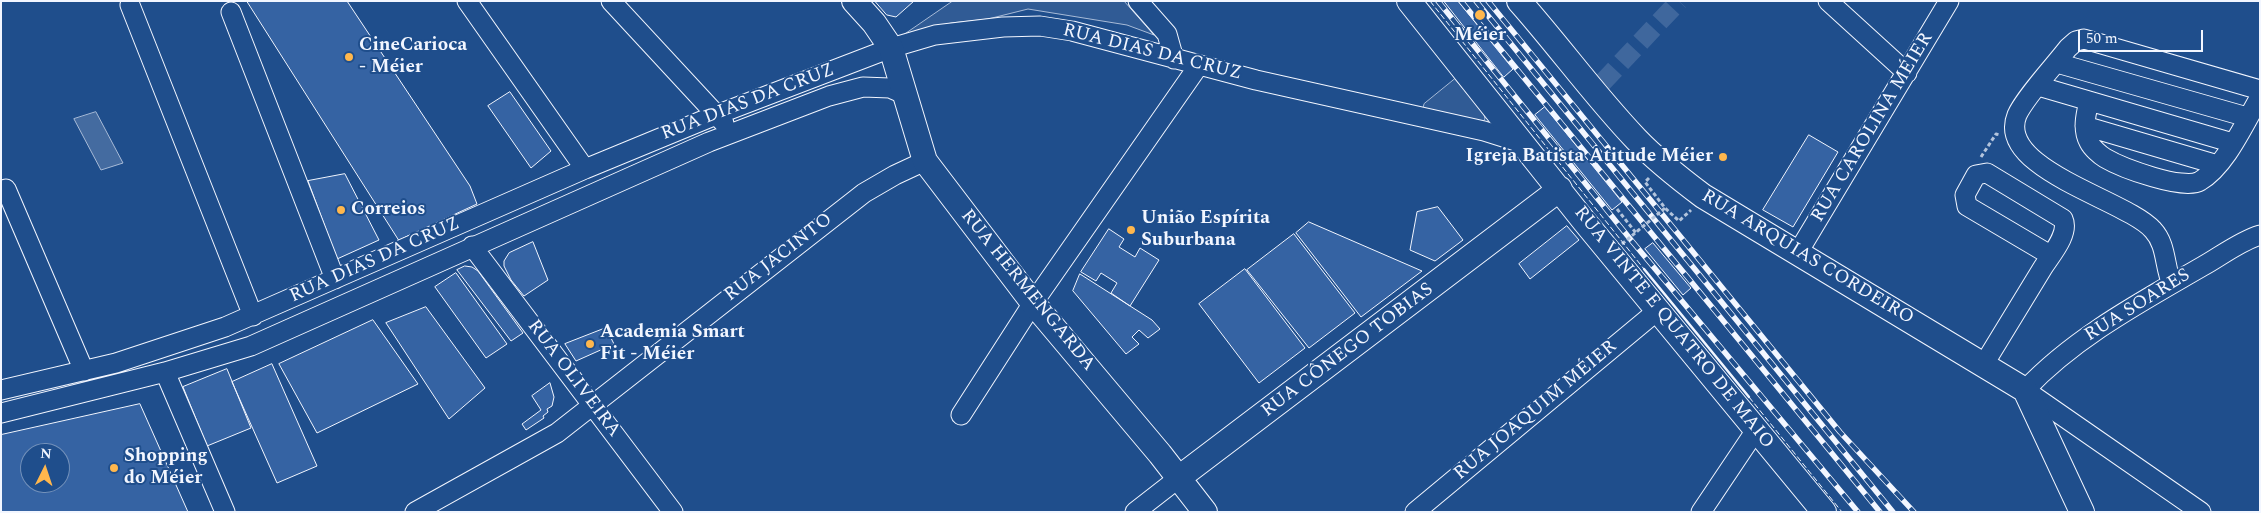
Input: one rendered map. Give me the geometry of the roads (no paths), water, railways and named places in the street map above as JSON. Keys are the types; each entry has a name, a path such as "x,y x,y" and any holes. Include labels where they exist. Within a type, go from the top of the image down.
{"main road":[{"name":"RUA HERMENGARDA","path":"854,1 874,23 891,48 925,161 1033,302 1180,477 1205,512"},
{"name":"RUA VINTE E QUATRO DE MAIO","path":"1409,1 1658,311 1824,512"},
{"name":"RUA ARQUIAS CORDEIRO","path":"1522,2 1598,87 1636,139 1683,181 1703,196 1797,254 2026,390"},
{"name":"RUA CÔNEGO TOBIAS","path":"1180,477 1560,190"},
{"path":"2026,390 2082,512"}],"street":[{"path":"467,1 585,169"},
{"path":"611,1 734,132"},
{"path":"1138,1 1166,34 1174,58"},
{"path":"1828,1 1907,73"},
{"name":"RUA CAROLINA MÉIER","path":"1797,254 1949,1"},
{"path":"130,5 254,316"},
{"path":"231,12 335,279"},
{"name":"RUA DIAS DA CRUZ","path":"1,390 116,363 254,316 585,169 716,115 891,48 935,35 975,29 1040,26 1072,31 1199,65 1484,131 1522,143"},
{"path":"2172,284 2168,275 2163,249 2153,230 2144,222 2082,190 2028,156 2020,147 2015,137 2018,114 2038,86 2076,41 2091,39 2260,90"},
{"path":"2057,63 2247,117"},
{"path":"960,415 1033,302 1199,65"},
{"path":"2038,86 2233,143"},
{"name":"RUA DIAS DA CRUZ","path":"1,413 213,359 273,337 472,246 734,132 829,96 863,87 890,88 904,94"},
{"path":"2090,101 2085,126 2089,142 2103,157 2180,184 2192,184 2207,176 2218,165 2260,96"},
{"path":"2085,126 2218,165"},
{"name":"RUA JACINTO","path":"415,512 557,433 591,404 864,193 895,175 925,161"},
{"path":"1984,364 2065,231 2066,225 2063,219 1986,173 1981,172 1976,175 1965,195 1967,206 2050,255"},
{"path":"6,189 84,371"},
{"name":"RUA SOARES","path":"2026,390 2045,369 2073,346 2172,284 2260,235"},
{"name":"RUA OLIVEIRA","path":"472,246 673,512"},
{"name":"RUA JOAQUIM MÉIER","path":"1415,512 1658,311"},
{"path":"165,372 225,512"},
{"path":"2026,390 2201,512"},
{"path":"1701,512 1756,430"},
{"name":"RUA CÔNEGO TOBIAS","path":"1135,512 1180,477"}],"tunnel":[{"path":"1602,83 1679,1"}],"railway":[{"path":"1438,1 1631,240 1858,512"},
{"path":"1461,1 1880,512"},
{"path":"1476,1 1893,512"},
{"path":"1488,1 1840,432 1914,512"}],"place":[{"name":"Méier","path":"1480,15"},
{"name":"CineCarioca - Méier","path":"349,57"},
{"name":"Igreja Batista Atitude Méier","path":"1723,157"},
{"name":"Correios","path":"341,210"},
{"name":"União Espírita Suburbana","path":"1131,230"},
{"name":"Academia Smart Fit - Méier","path":"590,344"},
{"name":"Shopping do Méier","path":"114,468"}]}
